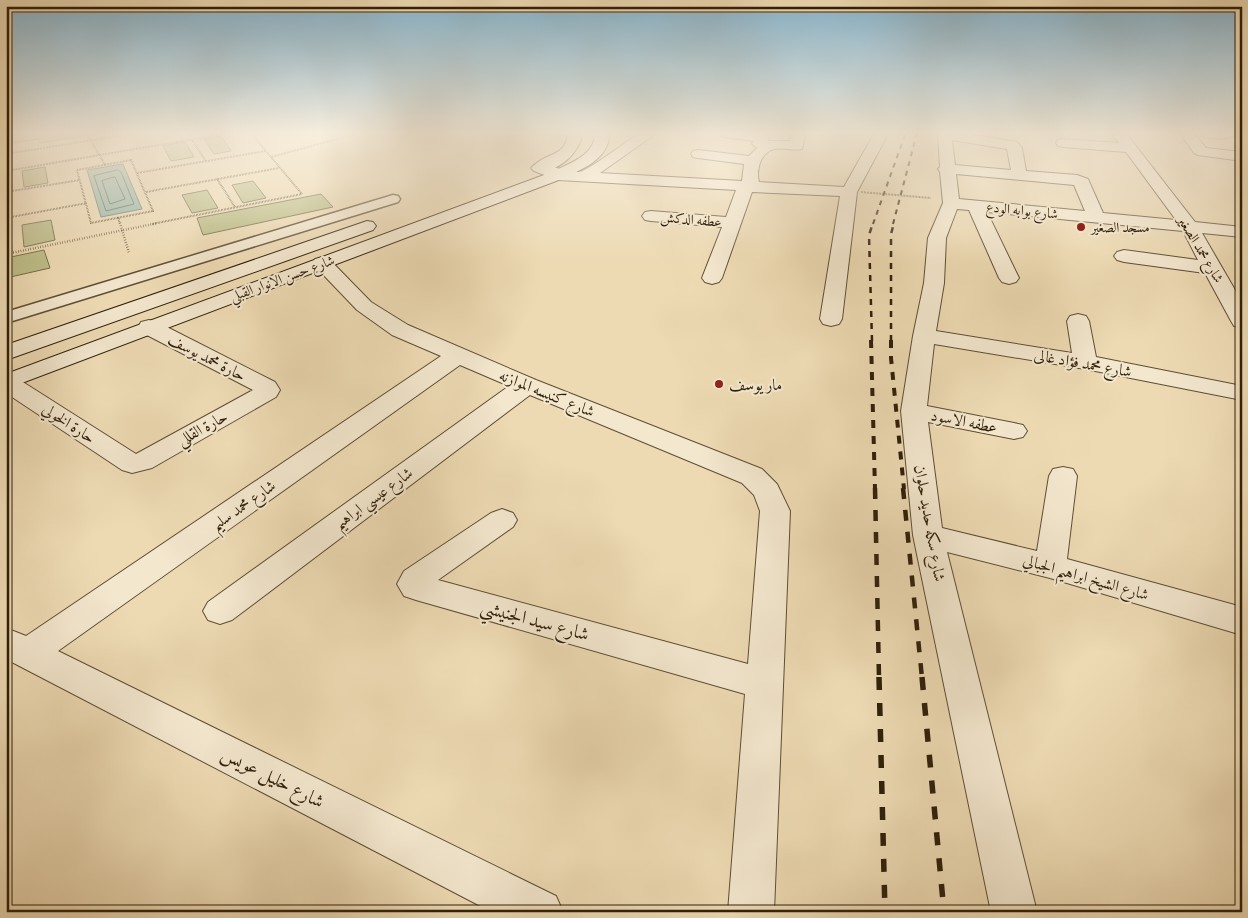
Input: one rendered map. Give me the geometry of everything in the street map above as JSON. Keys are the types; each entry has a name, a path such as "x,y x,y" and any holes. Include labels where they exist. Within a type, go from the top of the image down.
{"street":[{"name":"شارع حسن الانوار القبلي","path":"6,353 519,175"},
{"name":"شارع حسن الانوار القبلي","path":"6,382 556,175"},
{"path":"569,175 855,192"},
{"path":"712,278 732,223 749,186 748,175"},
{"path":"831,319 855,192 863,175"},
{"path":"947,175 952,202 1009,278"},
{"path":"1028,175 1071,179 1082,182 1096,217"},
{"name":"شارع محمد الصغير","path":"1152,175 1189,226 1239,310"},
{"name":"شارع بوابه الودع","path":"952,202 1242,232"},
{"name":"شارع سكه حديد حلوان","path":"952,202 937,238 934,283 924,336 914,411 929,536 1014,912"},
{"name":"عطفه الدكش","path":"651,216 732,223"},
{"path":"1124,256 1213,268"},
{"name":"شارع كنيسه الموازنه","path":"322,263 364,306 400,330 457,356 752,476 767,491 775,511 765,684"},
{"path":"1078,321 1085,362"},
{"name":"حارة محمد يوسف","path":"149,327 266,387"},
{"name":"شارع محمد فؤاد غالى","path":"924,336 1085,362 1242,393"},
{"name":"شارع محمد سليم","path":"18,647 457,356"},
{"name":"حارة الخولي","path":"6,382 132,464"},
{"name":"شارع عيسي ابراهيم","path":"220,611 527,385"},
{"name":"حارة القللي","path":"132,464 142,462 267,392 266,387"},
{"name":"عطفه الاسود","path":"914,411 1014,430"},
{"path":"1050,566 1062,476"},
{"name":"شارع سيد الجنيشي","path":"502,520 415,580 413,584 416,588 765,684"},
{"name":"شارع الشيخ ابراهيم الجبالي","path":"929,536 1050,566 1242,621"},
{"name":"شارع خليل عويس","path":"18,647 540,912"},
{"path":"751,912 765,684"}],"lane":[{"path":"6,318 392,199"},
{"path":"189,262 210,281"}],"path":[{"path":"8,175 10,192"},
{"path":"78,175 92,223 153,211 138,175"},
{"path":"146,192 241,175"},
{"path":"6,254 302,194 286,175"},
{"path":"217,179 235,207"},
{"path":"6,192 80,180"},
{"path":"855,192 952,202"},
{"path":"12,253 7,218 86,204"}],"green space":[{"path":"22,175 46,175 48,183 24,187"},
{"path":"253,181 266,198 243,203 232,185"},
{"path":"207,190 218,208 192,213 182,195"},
{"path":"321,194 333,207 203,235 197,218"},
{"path":"51,220 55,240 24,247 22,225"},
{"path":"44,250 50,268 6,278 6,258"}],"water":[{"path":"88,175 128,175 142,209 101,217"}],"railway":[{"path":"873,224 891,175"},
{"path":"893,224 906,175"},
{"path":"872,341 869,235 873,223"},
{"path":"894,223 891,234 891,358 904,489"},
{"path":"871,340 875,489"},
{"path":"875,488 879,678"},
{"path":"903,488 922,678"},
{"path":"879,677 885,912"},
{"path":"922,677 944,912"}],"place":[{"name":"مسجد الصغير","path":"1081,227"},
{"name":"مار يوسف","path":"719,384"}]}
